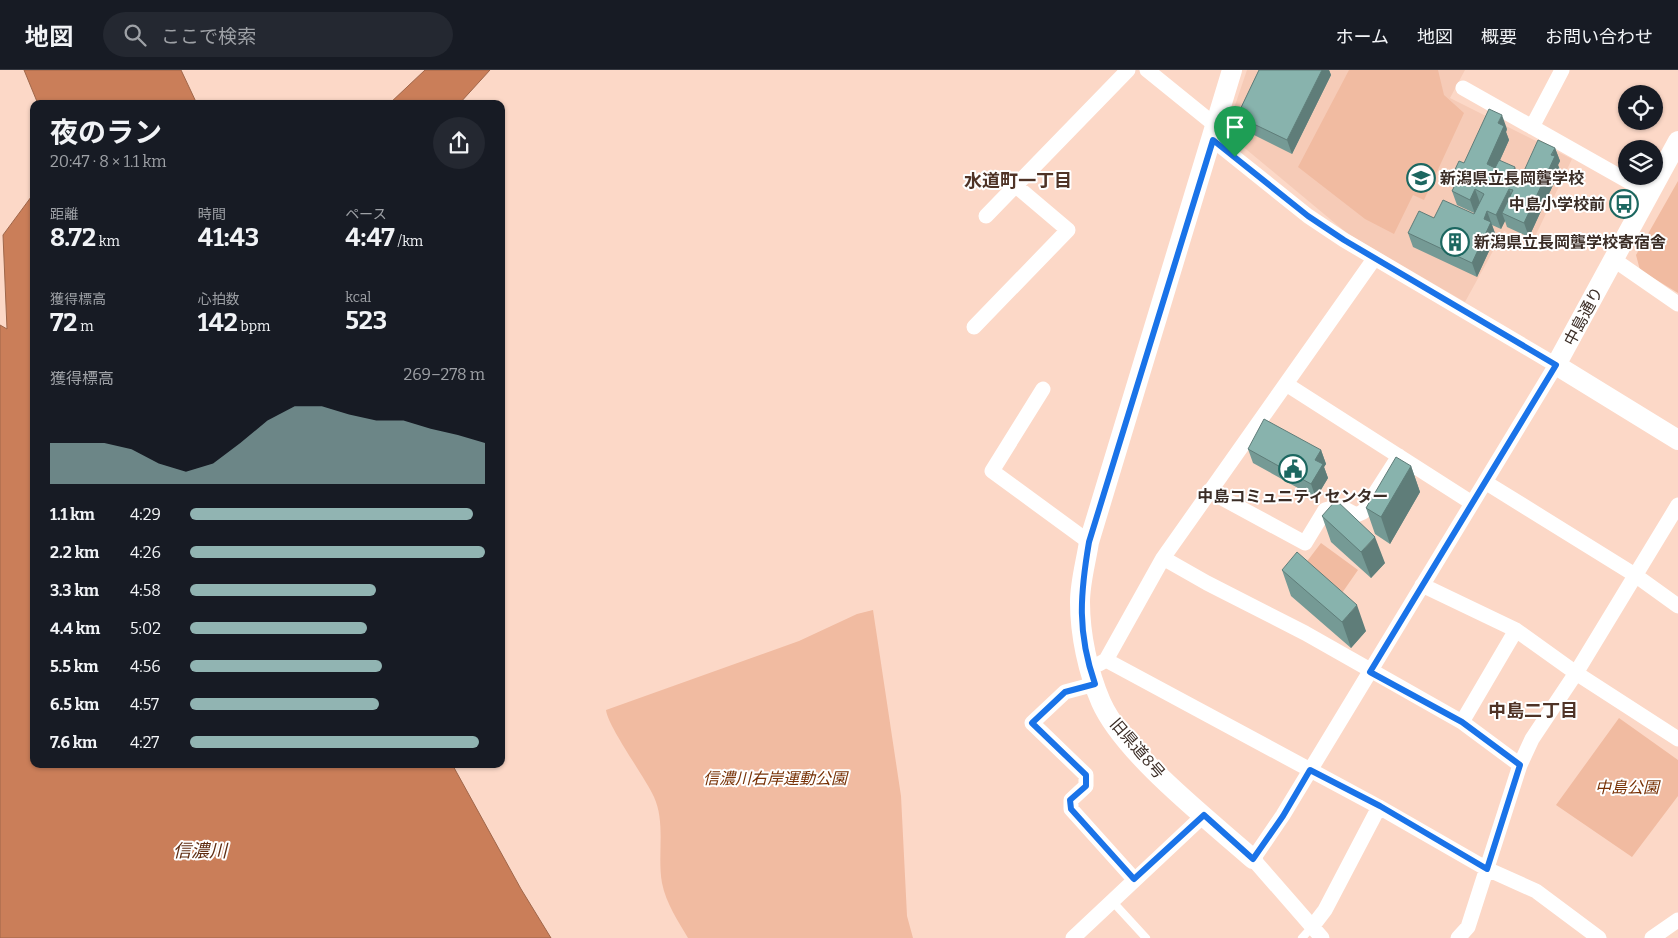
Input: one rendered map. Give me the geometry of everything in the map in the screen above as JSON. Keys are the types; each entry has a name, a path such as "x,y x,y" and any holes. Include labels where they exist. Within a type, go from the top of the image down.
{"street":[{"path":"986,216 1128,70"},
{"path":"1147,70 1308,216 1374,259 1556,365 1283,816 1253,859"},
{"name":"旧県道8号","path":"1232,70 1089,542 1080,601 1082,624 1097,670 1101,702 1109,715 1134,748 1253,859 1312,934"},
{"path":"1532,127 1562,70"},
{"path":"1463,88 1648,193"},
{"name":"中島通り","path":"1678,141 1556,365 1678,440"},
{"path":"974,327 1068,230 1016,186"},
{"path":"1134,879 1071,809 1070,800 1086,786 1086,775 1032,723 1065,692 1097,670 1163,558 1208,491 1374,259"},
{"path":"1613,259 1678,304"},
{"path":"1286,384 1472,503"},
{"path":"1043,389 992,471 1089,542"},
{"path":"1208,491 1305,543 1325,510 1339,506 1356,515 1363,512 1399,456"},
{"path":"1485,482 1635,575 1678,606"},
{"path":"1458,938 1468,927 1520,765 1532,739 1576,673 1678,505"},
{"path":"1163,558 1207,583 1305,633 1370,672 1462,722 1520,765"},
{"path":"1422,585 1516,630 1576,673 1678,739"},
{"path":"1462,722 1516,630"},
{"path":"1097,670 1310,770 1380,806 1487,869 1536,891 1599,938"},
{"path":"1312,934 1380,806"},
{"path":"1073,938 1204,815"},
{"path":"1652,938 1678,920"}],"lane":[{"path":"1112,901 1146,938"}],"shaded area":[{"name":"新潟県立長岡聾学校","path":"1247,70 1465,70 1450,98 1572,159 1531,245 1504,231 1465,302 1348,234 1235,140 1229,123"}],"green space":[{"path":"1349,70 1438,70 1444,95 1464,113 1424,200 1413,195 1394,234 1365,219 1298,167"},
{"path":"1678,181 1678,293 1640,270 1636,255"},
{"path":"1321,543 1358,570 1342,593 1305,564"},
{"name":"信濃川右岸運動公園","path":"873,610 901,796 907,916 913,938 688,938 669,905 662,883 658,807 649,788 613,728 606,710 799,641 857,614"},
{"name":"中島公園","path":"1619,718 1678,760 1678,796 1632,857 1556,805"}],"water":[{"path":"24,70 181,70 195,100 36,100"},
{"path":"425,70 490,70 463,100 393,100"},
{"name":"信濃川","path":"30,198 30,768 454,768 521,889 551,938 0,938 0,325 7,329 3,235"}],"building":[{"path":"1259,70 1322,70 1287,140 1237,116"},
{"path":"1489,109 1502,115 1498,123 1504,126 1487,164 1495,168 1499,160 1515,167 1510,177 1519,182 1538,140 1555,148 1551,155 1555,156 1524,223 1502,213 1513,190 1509,189 1496,215 1487,211 1484,219 1491,222 1472,263 1408,233 1419,211 1434,218 1443,200 1474,214 1484,194 1475,189 1470,200 1452,191 1457,181 1451,178 1459,161 1464,163"},
{"name":"中島コミュニティセンター","path":"1264,419 1321,450 1315,460 1323,464 1311,484 1248,449"},
{"path":"1396,457 1411,466 1381,517 1366,508"},
{"path":"1336,500 1375,537 1361,552 1322,516"},
{"path":"1297,552 1357,605 1342,622 1282,570"}],"place":[{"name":"新潟県立長岡聾学校","path":"1421,178"},
{"name":"中島小学校前","path":"1624,204"},
{"name":"新潟県立長岡聾学校寄宿舎","path":"1455,242"},
{"name":"中島コミュニティセンター","path":"1293,469"}],"district":[{"name":"水道町一丁目","path":"1018,181"},
{"name":"中島二丁目","path":"1533,711"}],"route":[{"path":"1213,140 1235,157 1308,216 1344,240 1556,365 1370,672 1462,722 1520,765 1487,869 1380,806 1310,770 1283,816 1253,859 1204,815 1134,879 1071,809 1070,800 1086,786 1086,775 1032,723 1065,692 1095,684 1086,648 1080,601 1089,542 1213,140"}]}
